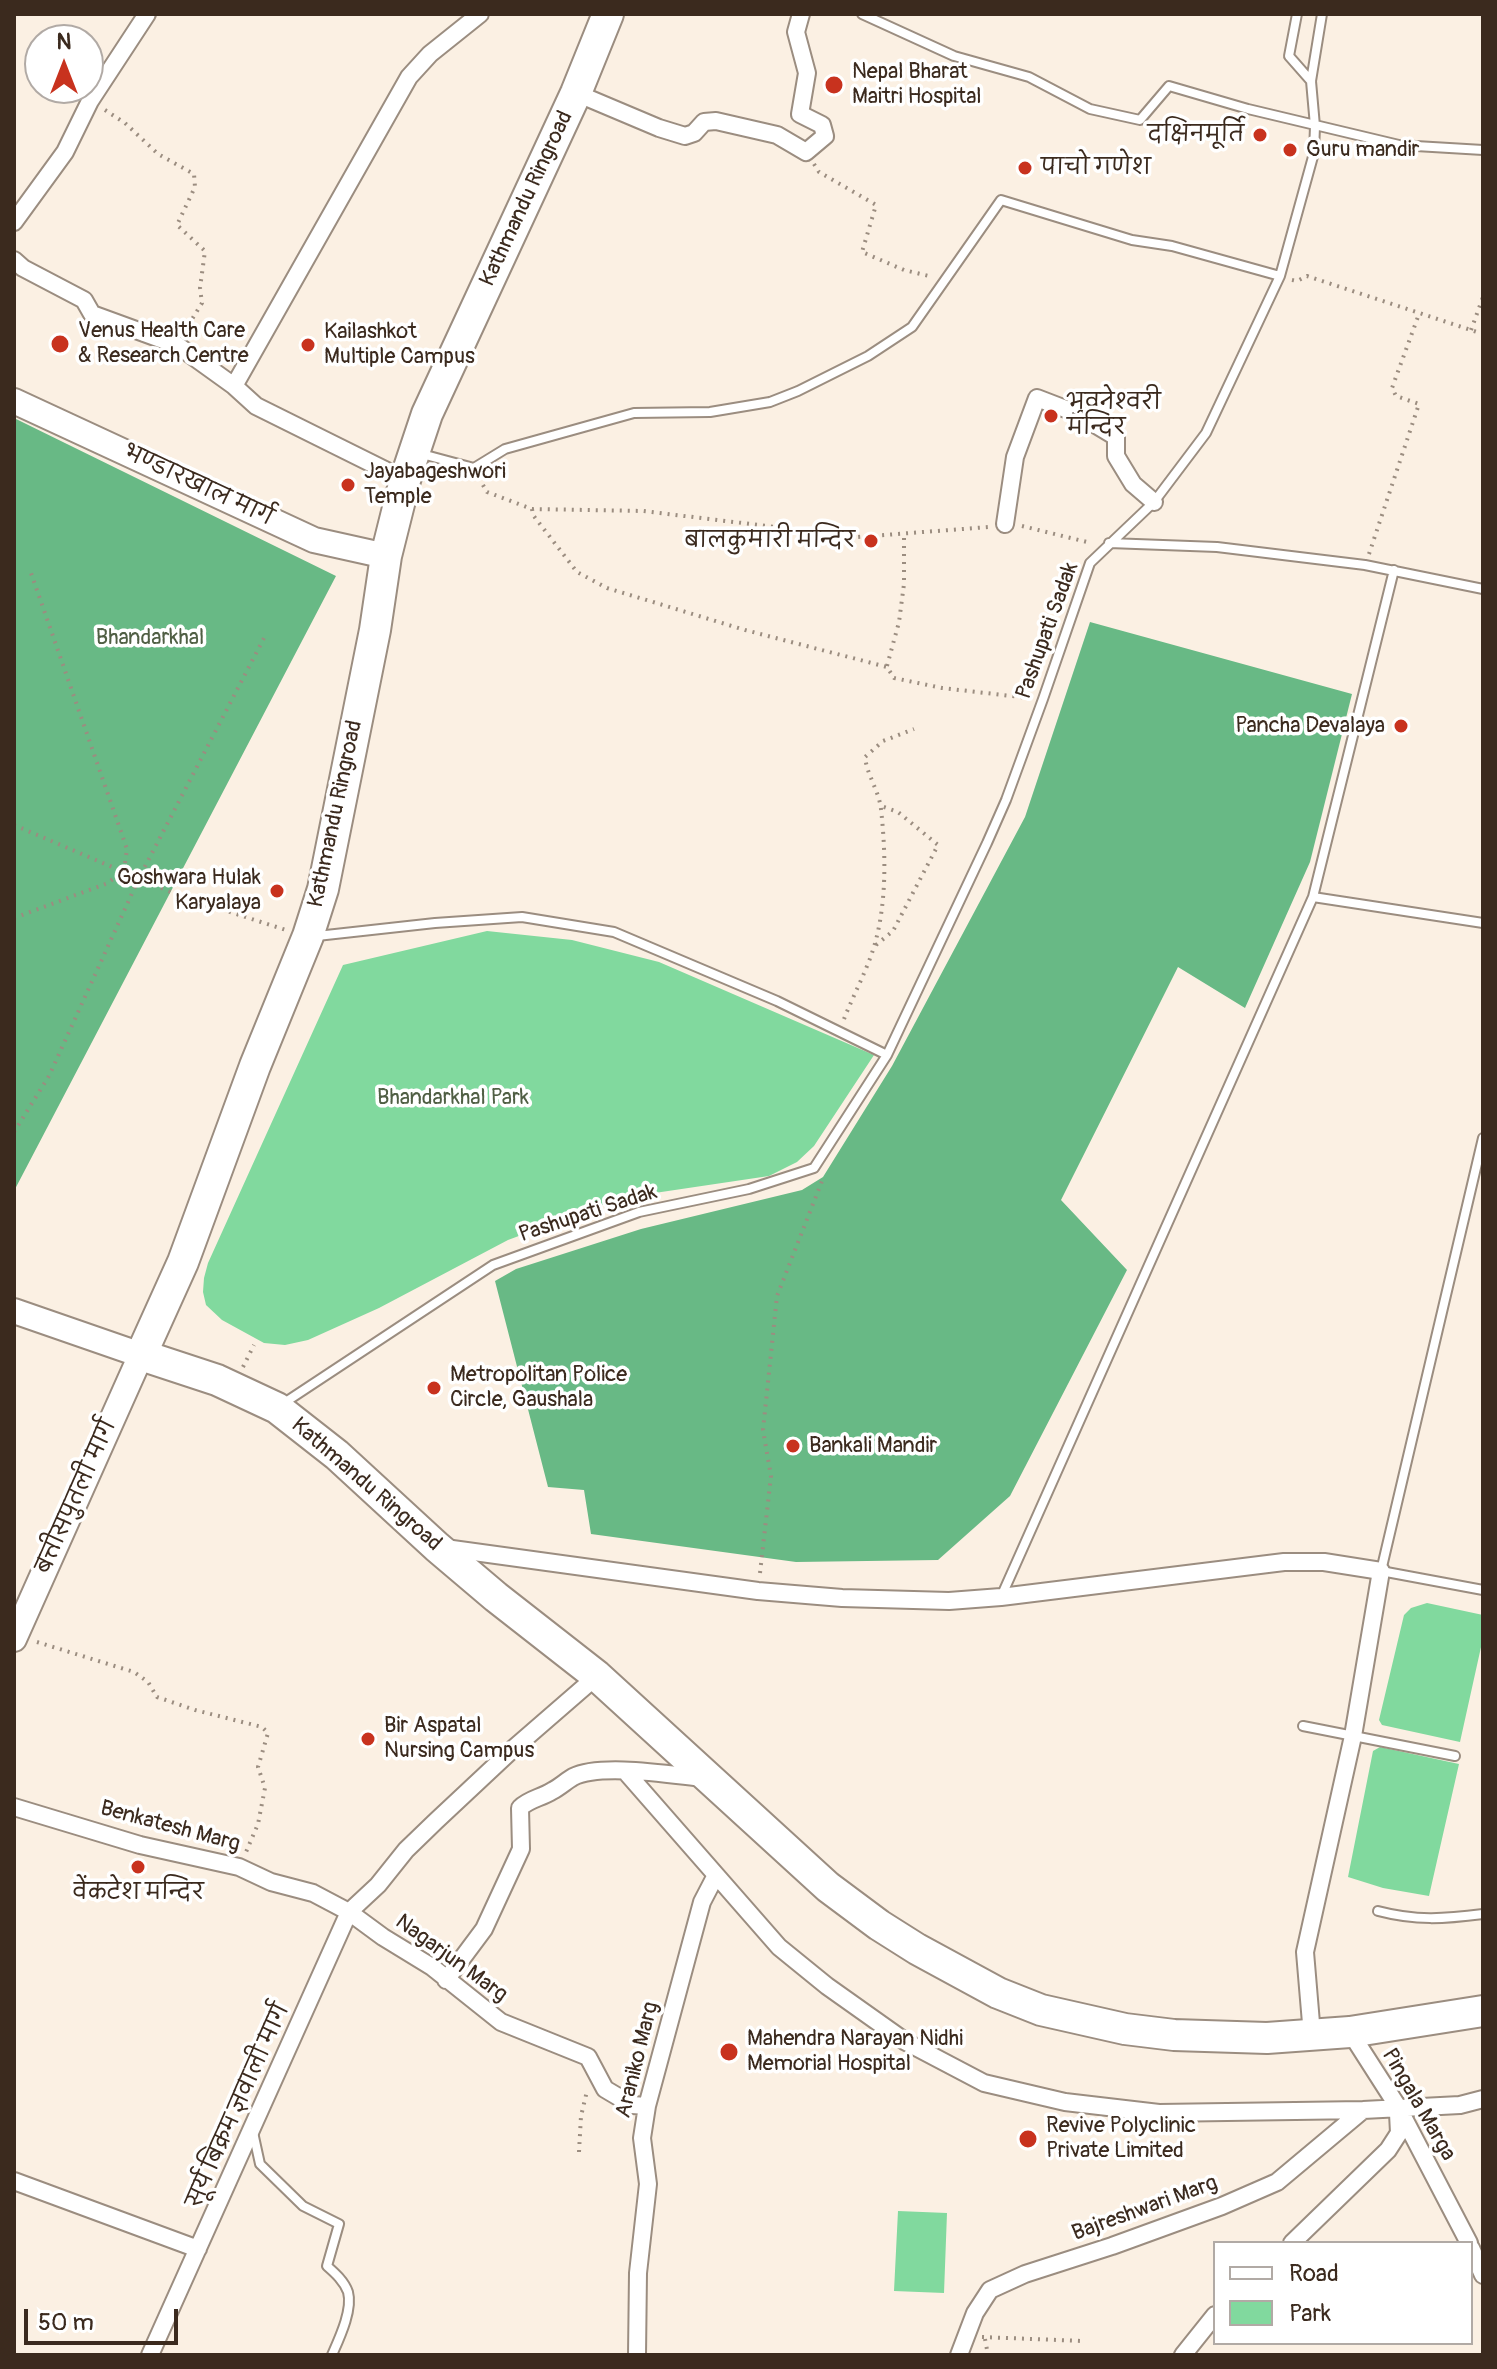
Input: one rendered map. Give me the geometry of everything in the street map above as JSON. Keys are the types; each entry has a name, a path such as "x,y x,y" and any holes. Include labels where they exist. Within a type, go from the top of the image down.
{"highway":[{"name":"Kathmandu Ringroad","path":"608,14 576,93 427,414 409,466 386,556 375,630 323,889 308,936 255,1066 183,1262 141,1355 217,1380 277,1408 337,1455 496,1597 597,1676 828,1887 917,1949 998,1993 1041,2010 1125,2029 1174,2035 1267,2038 1312,2035 1483,2011"}],"main road":[{"name":"भण्डारखाल मार्ग","path":"14,401 314,540 386,556"},
{"path":"14,1311 141,1355"},
{"name":"बत्तीसपुतली मार्ग","path":"15,1636 141,1355"}],"street":[{"path":"104,80 147,14"},
{"path":"234,386 409,77 430,54 480,14"},
{"path":"576,93 685,136 694,133 704,122 716,121 777,135 806,152 825,136 822,125 800,114 807,73 796,32 801,14"},
{"path":"14,222 65,152 89,104"},
{"path":"14,260 23,268 84,300 92,314 177,345 267,412 409,466"},
{"path":"1005,524 1015,457 1037,398 1076,413 1116,437 1116,456 1133,484 1154,502"},
{"path":"437,1547 758,1591 842,1598 949,1601 1284,1562 1324,1562 1381,1571 1353,1736 1305,1952 1312,2035"},
{"path":"349,1912 436,1821 597,1676"},
{"path":"625,1771 779,1947 827,1986 906,2042 984,2083 1065,2102 1159,2113 1363,2110 1460,2105 1483,2099"},
{"path":"446,1980 484,1929 521,1849 520,1808 527,1801 550,1793 575,1776 625,1771 710,1779"},
{"name":"Benkatesh Marg","path":"14,1807 140,1845 239,1867 271,1882 313,1893 349,1912"},
{"name":"Araniko Marg","path":"637,2355 638,2273 648,2184 642,2138 647,2106 702,1902 715,1877"},
{"name":"Nagarjun Marg","path":"349,1912 432,1967 501,2022 588,2057 605,2089 632,2105 647,2106"},
{"name":"सूर्य बिक्रम ज्ञवाली मार्ग","path":"150,2355 349,1912"},
{"name":"Pingala Marga","path":"1350,2032 1398,2107 1467,2241"},
{"path":"1294,2241 1388,2150 1399,2133 1398,2107"},
{"name":"Bajreshwari Marg","path":"959,2355 975,2313 990,2290 1025,2274 1222,2206 1277,2182 1363,2110"},
{"path":"14,2181 198,2249"},
{"name":"Pingala Marga","path":"1473,2253 1483,2275"},
{"path":"1183,2355 1213,2318"}],"lane":[{"path":"862,14 954,56 1029,77 1090,109 1140,120 1169,86 1315,126 1399,145 1483,150"},
{"path":"1297,14 1289,56 1311,81"},
{"name":"Pashupati Sadak","path":"277,1408 493,1265 639,1212 749,1189 814,1168 887,1055 987,843 1006,800 1090,563 1154,502 1206,433 1280,276 1314,153 1311,81 1322,14"},
{"path":"409,466 474,468 505,449 634,413 722,411 770,402 798,391 868,356 912,327 1001,200 1132,240 1172,246 1280,276"},
{"path":"1109,543 1217,547 1365,565 1483,589"},
{"path":"1001,1597 1313,897 1394,570"},
{"path":"1313,897 1483,923"},
{"path":"308,936 522,917 614,932 762,995 887,1055"},
{"path":"1483,1138 1381,1571 1483,1590"},
{"path":"1303,1726 1455,1756"},
{"path":"1378,1911 1420,1919 1483,1914"},
{"path":"252,2130 260,2164 303,2206 339,2224 327,2266 342,2281 349,2294 344,2325 332,2355"}],"path":[{"path":"95,104 125,123 158,154 194,174 195,187 177,225 205,251 200,288 202,303 177,345"},
{"path":"806,152 819,172 876,205 862,252 904,270 945,279"},
{"path":"1280,276 1297,281 1307,276 1483,334"},
{"path":"1471,330 1483,297"},
{"path":"1365,565 1419,404 1396,396 1392,388 1419,314"},
{"path":"474,468 487,492 532,509 643,511 858,537 978,529 1005,524 1090,543 1109,543"},
{"path":"532,509 533,515 577,572 607,588 745,630 887,667 894,678 942,688 1043,699"},
{"path":"887,667 903,597 904,534"},
{"path":"14,918 108,883 124,870 127,849 31,573"},
{"path":"14,1132 49,1076 139,878 264,638"},
{"path":"839,1032 875,946 883,904 881,806 865,757 883,741 914,729"},
{"path":"875,946 893,931 938,845 898,812 881,806"},
{"path":"14,825 180,896 308,936"},
{"path":"758,1591 771,1476 763,1430 777,1296 823,1177 814,1168"},
{"path":"15,1636 134,1672 148,1682 157,1697 262,1727 268,1733 258,1767 265,1788 258,1824 239,1867"},
{"path":"579,2152 585,2100"},
{"path":"965,2334 970,2332 985,2339 1007,2337 1083,2341"},
{"path":"985,2339 988,2355"}],"green space":[{"name":"Bhandarkhal","path":"14,418 336,576 14,1191"},
{"path":"1090,622 1352,694 1310,862 1245,1008 1178,967 1061,1200 1127,1270 1010,1496 938,1560 796,1562 591,1534 584,1490 548,1487 495,1281 516,1269 641,1229 802,1190 823,1177 892,1066 1025,817"},
{"name":"Bhandarkhal Park","path":"487,931 572,940 659,962 874,1055 814,1146 797,1162 769,1176 621,1198 508,1240 379,1308 308,1340 285,1345 264,1343 222,1320 206,1305 203,1292 208,1263 343,965"},
{"path":"1427,1603 1483,1615 1483,1638 1460,1742 1382,1725 1379,1720 1404,1615 1411,1608"},
{"path":"1380,1747 1459,1764 1429,1896 1383,1888 1348,1877 1373,1751"},
{"path":"898,2211 947,2213 944,2293 894,2291"}],"place":[{"name":"Nepal Bharat Maitri Hospital","path":"834,85"},
{"name":"दक्षिनमूर्ति","path":"1260,135"},
{"name":"Guru mandir","path":"1290,150"},
{"name":"पाचो गणेश","path":"1025,168"},
{"name":"Venus Health Care & Research Centre","path":"60,344"},
{"name":"Kailashkot Multiple Campus","path":"308,345"},
{"name":"भुवनेश्वरी मन्दिर","path":"1051,416"},
{"name":"Jayabageshwori Temple","path":"348,485"},
{"name":"बालकुमारी मन्दिर","path":"871,541"},
{"name":"Pancha Devalaya","path":"1401,726"},
{"name":"Goshwara Hulak Karyalaya","path":"277,891"},
{"name":"Metropolitan Police Circle, Gaushala","path":"434,1388"},
{"name":"Bankali Mandir","path":"793,1446"},
{"name":"Bir Aspatal Nursing Campus","path":"368,1739"},
{"name":"वेंकटेश मन्दिर","path":"138,1867"},
{"name":"Mahendra Narayan Nidhi Memorial Hospital","path":"729,2052"},
{"name":"Revive Polyclinic Private Limited","path":"1028,2139"}]}
